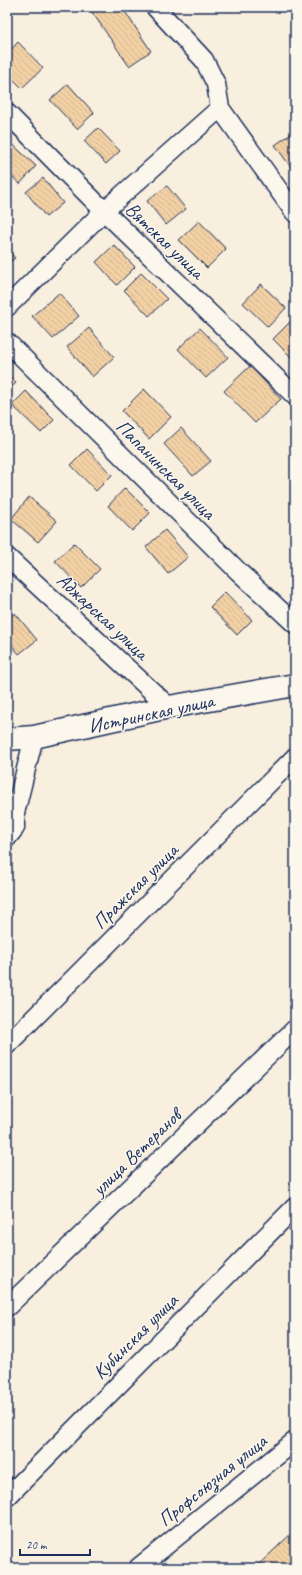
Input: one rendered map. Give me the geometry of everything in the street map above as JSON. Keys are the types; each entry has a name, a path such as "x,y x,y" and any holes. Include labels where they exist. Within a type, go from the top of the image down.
{"street":[{"path":"155,7 204,60 216,84 220,108 295,213"},
{"path":"7,307 104,211 220,108"},
{"name":"Вятская улица","path":"7,113 104,211 295,396"},
{"name":"Папанинская улица","path":"7,342 238,572 295,624"},
{"name":"Аджарская улица","path":"7,557 169,707"},
{"name":"Истринская улица","path":"7,739 34,737 169,707 295,685"},
{"path":"7,838 15,828 15,813 34,737"},
{"name":"Пражская улица","path":"7,1045 295,757"},
{"name":"улица Ветеранов","path":"7,1307 295,1029"},
{"name":"Кубинская улица","path":"7,1497 295,1207"},
{"name":"Профсоюзная улица","path":"138,1568 295,1441"}],"building":[{"path":"100,7 122,7 151,51 129,66 92,12"},
{"path":"18,42 43,68 22,88 7,73 7,54"},
{"path":"68,84 94,113 77,129 50,100"},
{"path":"98,128 120,151 106,164 84,141"},
{"path":"295,131 295,173 275,145"},
{"path":"10,142 36,166 20,184 7,172 7,145"},
{"path":"43,178 63,203 46,217 26,192"},
{"path":"167,186 186,209 166,225 147,201"},
{"path":"199,221 226,249 207,268 179,240"},
{"path":"114,245 135,267 117,285 96,262"},
{"path":"7,249 15,258 7,264"},
{"path":"141,273 167,299 149,316 124,290"},
{"path":"261,284 286,308 268,327 243,303"},
{"path":"59,293 79,316 53,339 32,316"},
{"path":"293,319 295,320 295,361 273,339"},
{"path":"89,328 114,357 92,377 67,347"},
{"path":"200,328 228,357 206,378 178,349"},
{"path":"250,366 281,399 255,423 224,391"},
{"path":"7,373 16,383 7,391"},
{"path":"144,389 171,417 149,439 122,411"},
{"path":"26,391 54,420 41,433 12,405"},
{"path":"181,428 211,461 193,476 164,444"},
{"path":"87,449 112,475 96,491 71,465"},
{"path":"125,488 150,513 132,531 108,506"},
{"path":"29,497 57,521 38,542 11,519"},
{"path":"165,530 188,557 168,574 146,547"},
{"path":"74,543 100,569 81,588 55,561"},
{"path":"225,592 252,620 237,635 210,607"},
{"path":"15,613 37,640 19,654 7,639 7,620"},
{"path":"295,1530 295,1568 255,1568"}]}
